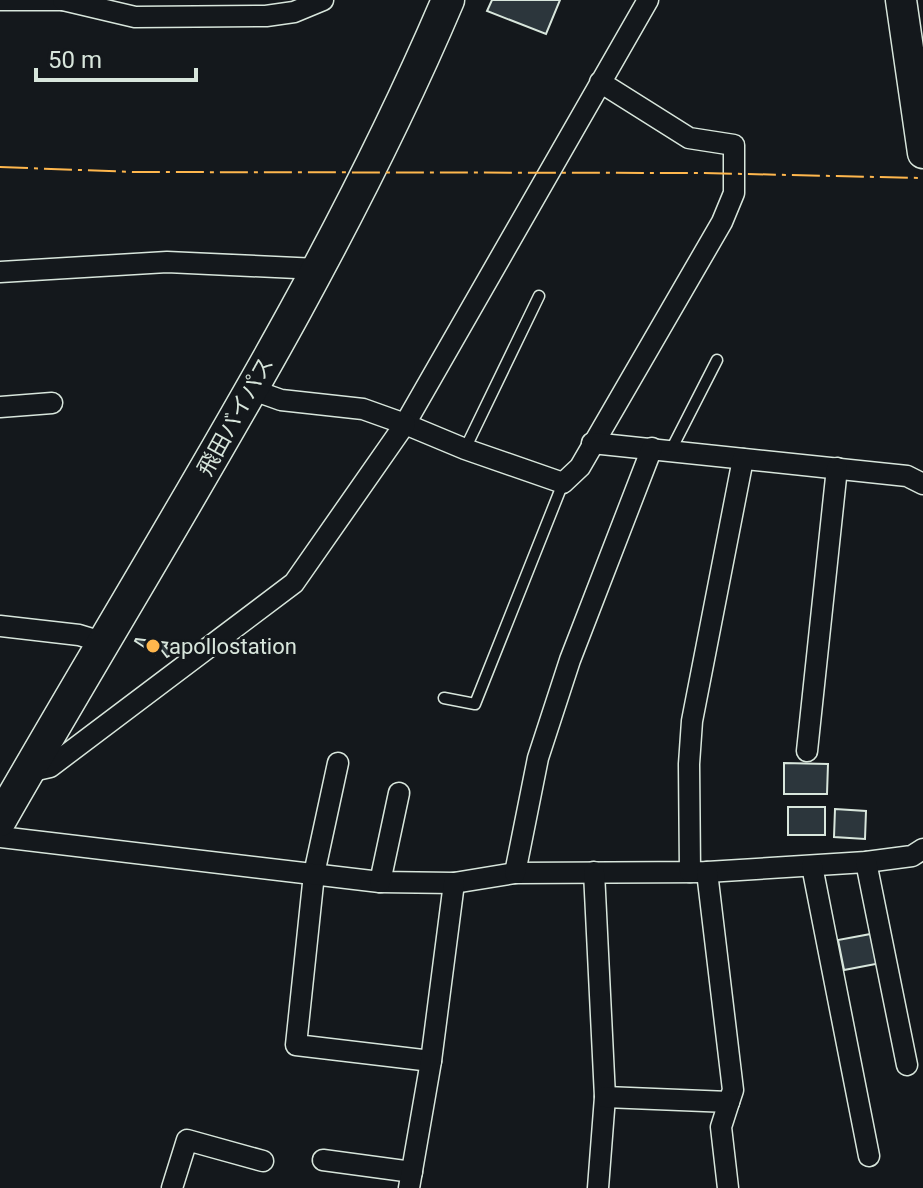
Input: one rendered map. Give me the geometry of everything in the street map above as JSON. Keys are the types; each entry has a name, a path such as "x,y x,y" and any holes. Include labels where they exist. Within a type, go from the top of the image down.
{"highway":[{"name":"飛田バイパス","path":"0,819 178,516 318,269 417,73 448,0"}],"main road":[{"path":"901,0 916,52 923,153"}],"street":[{"path":"0,0 63,0 266,16 294,12 323,0"},
{"path":"28,772 50,767 294,583 405,424 648,0"},
{"path":"250,389 281,400 363,409 563,483 580,467 722,222 734,193 734,145 689,138 600,82"},
{"path":"0,272 167,262 318,269"},
{"path":"0,407 52,403"},
{"path":"592,443 907,476 923,484"},
{"path":"515,873 538,758 570,660 662,449"},
{"path":"728,1188 721,1127 733,1090 699,872 689,764 692,721 743,459"},
{"path":"807,751 837,468"},
{"path":"0,626 79,635 102,642"},
{"path":"338,763 314,874 296,1045 431,1061"},
{"path":"380,882 399,793"},
{"path":"0,837 380,882 454,883 515,873 699,872 812,866 912,856 923,849"},
{"path":"866,862 907,1065"},
{"path":"812,866 869,1156"},
{"path":"594,872 605,1097 598,1188"},
{"path":"323,1160 411,1180 431,1061 454,883"},
{"path":"605,1097 729,1102"},
{"path":"172,1188 187,1140 263,1161"}],"lane":[{"path":"465,449 539,296"},
{"path":"662,449 717,360"},
{"path":"444,698 475,704 563,483"}],"building":[{"path":"492,0 560,0 546,34 487,11"},
{"path":"136,639 169,643 165,646 172,654 167,657 160,648 155,654"},
{"path":"784,763 828,764 827,794 784,794"},
{"path":"788,807 825,807 825,835 788,835"},
{"path":"835,809 866,811 865,839 834,837"},
{"path":"876,933 881,963 844,970 838,940"}],"power":[{"path":"0,167 135,172 701,173 923,178"}],"place":[{"name":"apollostation","path":"153,646"}]}
